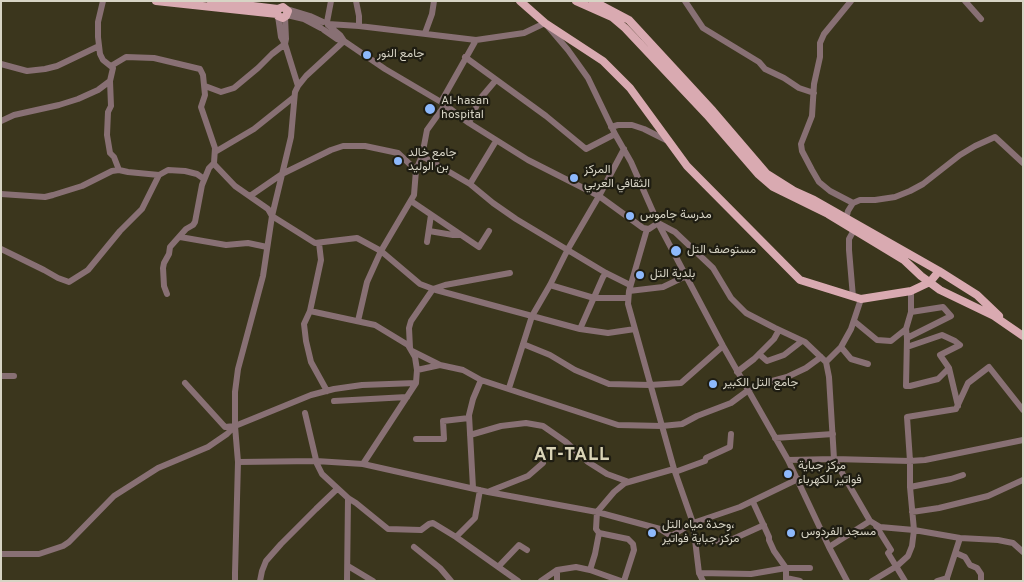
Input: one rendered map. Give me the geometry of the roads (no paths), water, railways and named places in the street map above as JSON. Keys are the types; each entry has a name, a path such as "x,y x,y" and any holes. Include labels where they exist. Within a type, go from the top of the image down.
{"main road":[{"path":"156,1 282,10"},
{"path":"213,1 282,10"},
{"path":"518,1 545,23 603,61 630,88 687,166 800,280 857,298 913,290 930,282 939,270"},
{"path":"576,1 612,17 625,28 707,115 758,174 773,187 828,214 904,260 940,290 994,316 1023,336"},
{"path":"593,1 629,20 713,111 767,174 794,191 814,200 939,270 977,295 1015,331"},
{"path":"913,290 929,265"}],"street":[{"path":"103,1 98,22 99,46 102,60 113,68 110,81 111,106 108,112 107,136 110,153 114,156 119,170"},
{"path":"325,25 331,1"},
{"path":"356,1 359,26"},
{"path":"425,33 432,14 434,1"},
{"path":"685,1 703,28 799,88 814,93"},
{"path":"851,1 824,34 820,43 820,57 814,84 812,116 801,144 802,151 820,182 830,191 853,203"},
{"path":"965,1 981,19"},
{"path":"298,86 281,36 282,10 325,25 359,26 476,40 524,33 545,23 588,78 611,127 632,162 658,223 737,372 788,460 829,547 848,581"},
{"path":"325,25 339,40 344,41 385,70 443,103 496,141 528,160 599,196 647,229"},
{"path":"358,321 367,282 380,251 414,195 416,170 422,156 428,130 465,57 476,40"},
{"path":"236,581 238,462 234,392 238,369 262,276 272,216 291,137 294,97 298,86 306,76 344,41"},
{"path":"205,86 221,92 234,88 285,44"},
{"path":"1,64 27,71 45,69 57,66 99,46"},
{"path":"111,66 126,56 154,58 200,69 203,74 205,96 201,107 215,148 214,164 209,168 204,178 195,222 170,247 169,254 164,263 164,286 167,294"},
{"path":"465,57 546,116 586,149 615,134"},
{"path":"469,123 479,100 496,80"},
{"path":"1,121 14,115 78,99 98,90 110,81"},
{"path":"215,152 254,129 294,97"},
{"path":"611,127 632,125 668,141"},
{"path":"846,219 853,203 860,200 895,197 910,191 924,184 960,155 995,137 1023,163"},
{"path":"470,184 496,141"},
{"path":"250,196 282,174 343,146 365,146 398,153 416,170"},
{"path":"509,388 532,316 624,149"},
{"path":"422,156 470,184 505,211 606,273 629,292"},
{"path":"214,164 235,186 268,209 272,216 315,243 357,238 380,251 420,284 433,289 580,330 608,333 635,329"},
{"path":"1,194 44,197 82,186 112,171 119,170 159,175"},
{"path":"1,249 69,282 88,270 120,231 142,209 159,175 168,170 185,171 204,178"},
{"path":"411,201 479,247 489,231"},
{"path":"426,242 431,215"},
{"path":"658,223 647,229 629,292 630,310 674,470 692,523 699,573 703,581"},
{"path":"658,223 675,232 712,268 731,298 746,313 802,341 823,359 829,377 834,459 872,523 891,550 888,553 905,581"},
{"path":"410,349 440,364 463,370 481,380 618,425 662,426 682,424 731,403 754,386 787,377 806,368 841,347 854,321 857,298 849,250 849,239 854,230"},
{"path":"429,231 460,235"},
{"path":"180,237 226,244 248,243 267,247"},
{"path":"319,243 321,260 310,311 304,324 311,362 327,391"},
{"path":"410,349 409,328 411,321 433,289 510,273"},
{"path":"580,330 606,273"},
{"path":"550,285 594,298 663,287 686,276"},
{"path":"913,290 911,312 906,329 906,386 938,378 949,368"},
{"path":"907,338 951,316 943,308 911,312"},
{"path":"310,311 375,325 408,345 415,356 418,370 416,383 363,464"},
{"path":"854,321 877,340 891,341 906,329"},
{"path":"737,372 774,339 779,330"},
{"path":"907,347 942,335 960,345 940,355 949,368 958,406"},
{"path":"759,354 767,361 784,355 802,341"},
{"path":"523,344 550,355 575,370 609,384 650,385 681,383 723,346"},
{"path":"841,347 851,359 868,364"},
{"path":"418,370 440,364"},
{"path":"872,581 897,566 908,556 912,546 914,530 907,417 956,409 968,383 989,367 1023,410"},
{"path":"1,376 14,376"},
{"path":"456,537 475,518 476,489 469,418 473,399 481,380"},
{"path":"186,383 225,427 235,426 311,395 334,389 362,385 416,383"},
{"path":"334,401 407,397"},
{"path":"305,413 316,461 322,474 348,498 388,528 421,530 431,523 456,537 518,581"},
{"path":"416,439 444,439 443,422 469,418"},
{"path":"470,435 501,426 526,423 543,426 566,442 588,462 607,474 628,482"},
{"path":"2,555 39,554 63,546 114,496 158,468 208,447 235,426"},
{"path":"590,570 596,554 599,533 596,529 597,512 614,492 625,483 704,461 706,458 730,447 731,434"},
{"path":"775,438 833,434"},
{"path":"788,460 925,460 1023,440"},
{"path":"238,462 316,461 363,464 488,492 597,512 660,529 671,536 692,523 753,502 798,480"},
{"path":"488,492 528,476 543,463"},
{"path":"910,487 963,475"},
{"path":"912,512 939,508 988,496 1023,480"},
{"path":"260,581 266,561 338,489"},
{"path":"347,581 348,498"},
{"path":"753,502 774,551 786,568 786,579 800,581"},
{"path":"872,523 880,527 914,530 960,538 998,540 1013,543 1023,552"},
{"path":"829,547 872,523"},
{"path":"694,539 733,540 764,525"},
{"path":"541,581 557,570 576,567 623,581 634,550 633,544 628,539 599,533"},
{"path":"937,581 947,580 960,538"},
{"path":"1016,545 1023,540"},
{"path":"499,566 519,546 527,550"},
{"path":"414,547 440,568 451,581"},
{"path":"956,553 965,556 970,565 977,568 981,574 981,581"},
{"path":"348,566 373,581"},
{"path":"699,573 751,574 786,568 810,568"},
{"path":"556,581 557,570"}],"place":[{"name":"جامع النور","path":"367,55"},
{"name":"Al-hasan hospital","path":"430,109"},
{"name":"جامع خالد بن الوليد","path":"398,161"},
{"name":"المركز الثقافي العربي","path":"574,178"},
{"name":"مدرسة جاموس","path":"630,216"},
{"name":"مستوصف التل","path":"676,251"},
{"name":"بلدية التل","path":"640,275"},
{"name":"جامع التل الكبير","path":"713,384"},
{"name":"مركز جباية فواتير الكهرباء","path":"788,474"},
{"name":"وحدة مياه التل، مركز جباية فواتير","path":"652,533"},
{"name":"مسجد الفردوس","path":"791,533"}],"district":[{"name":"AT-TALL","path":"572,456"}]}
